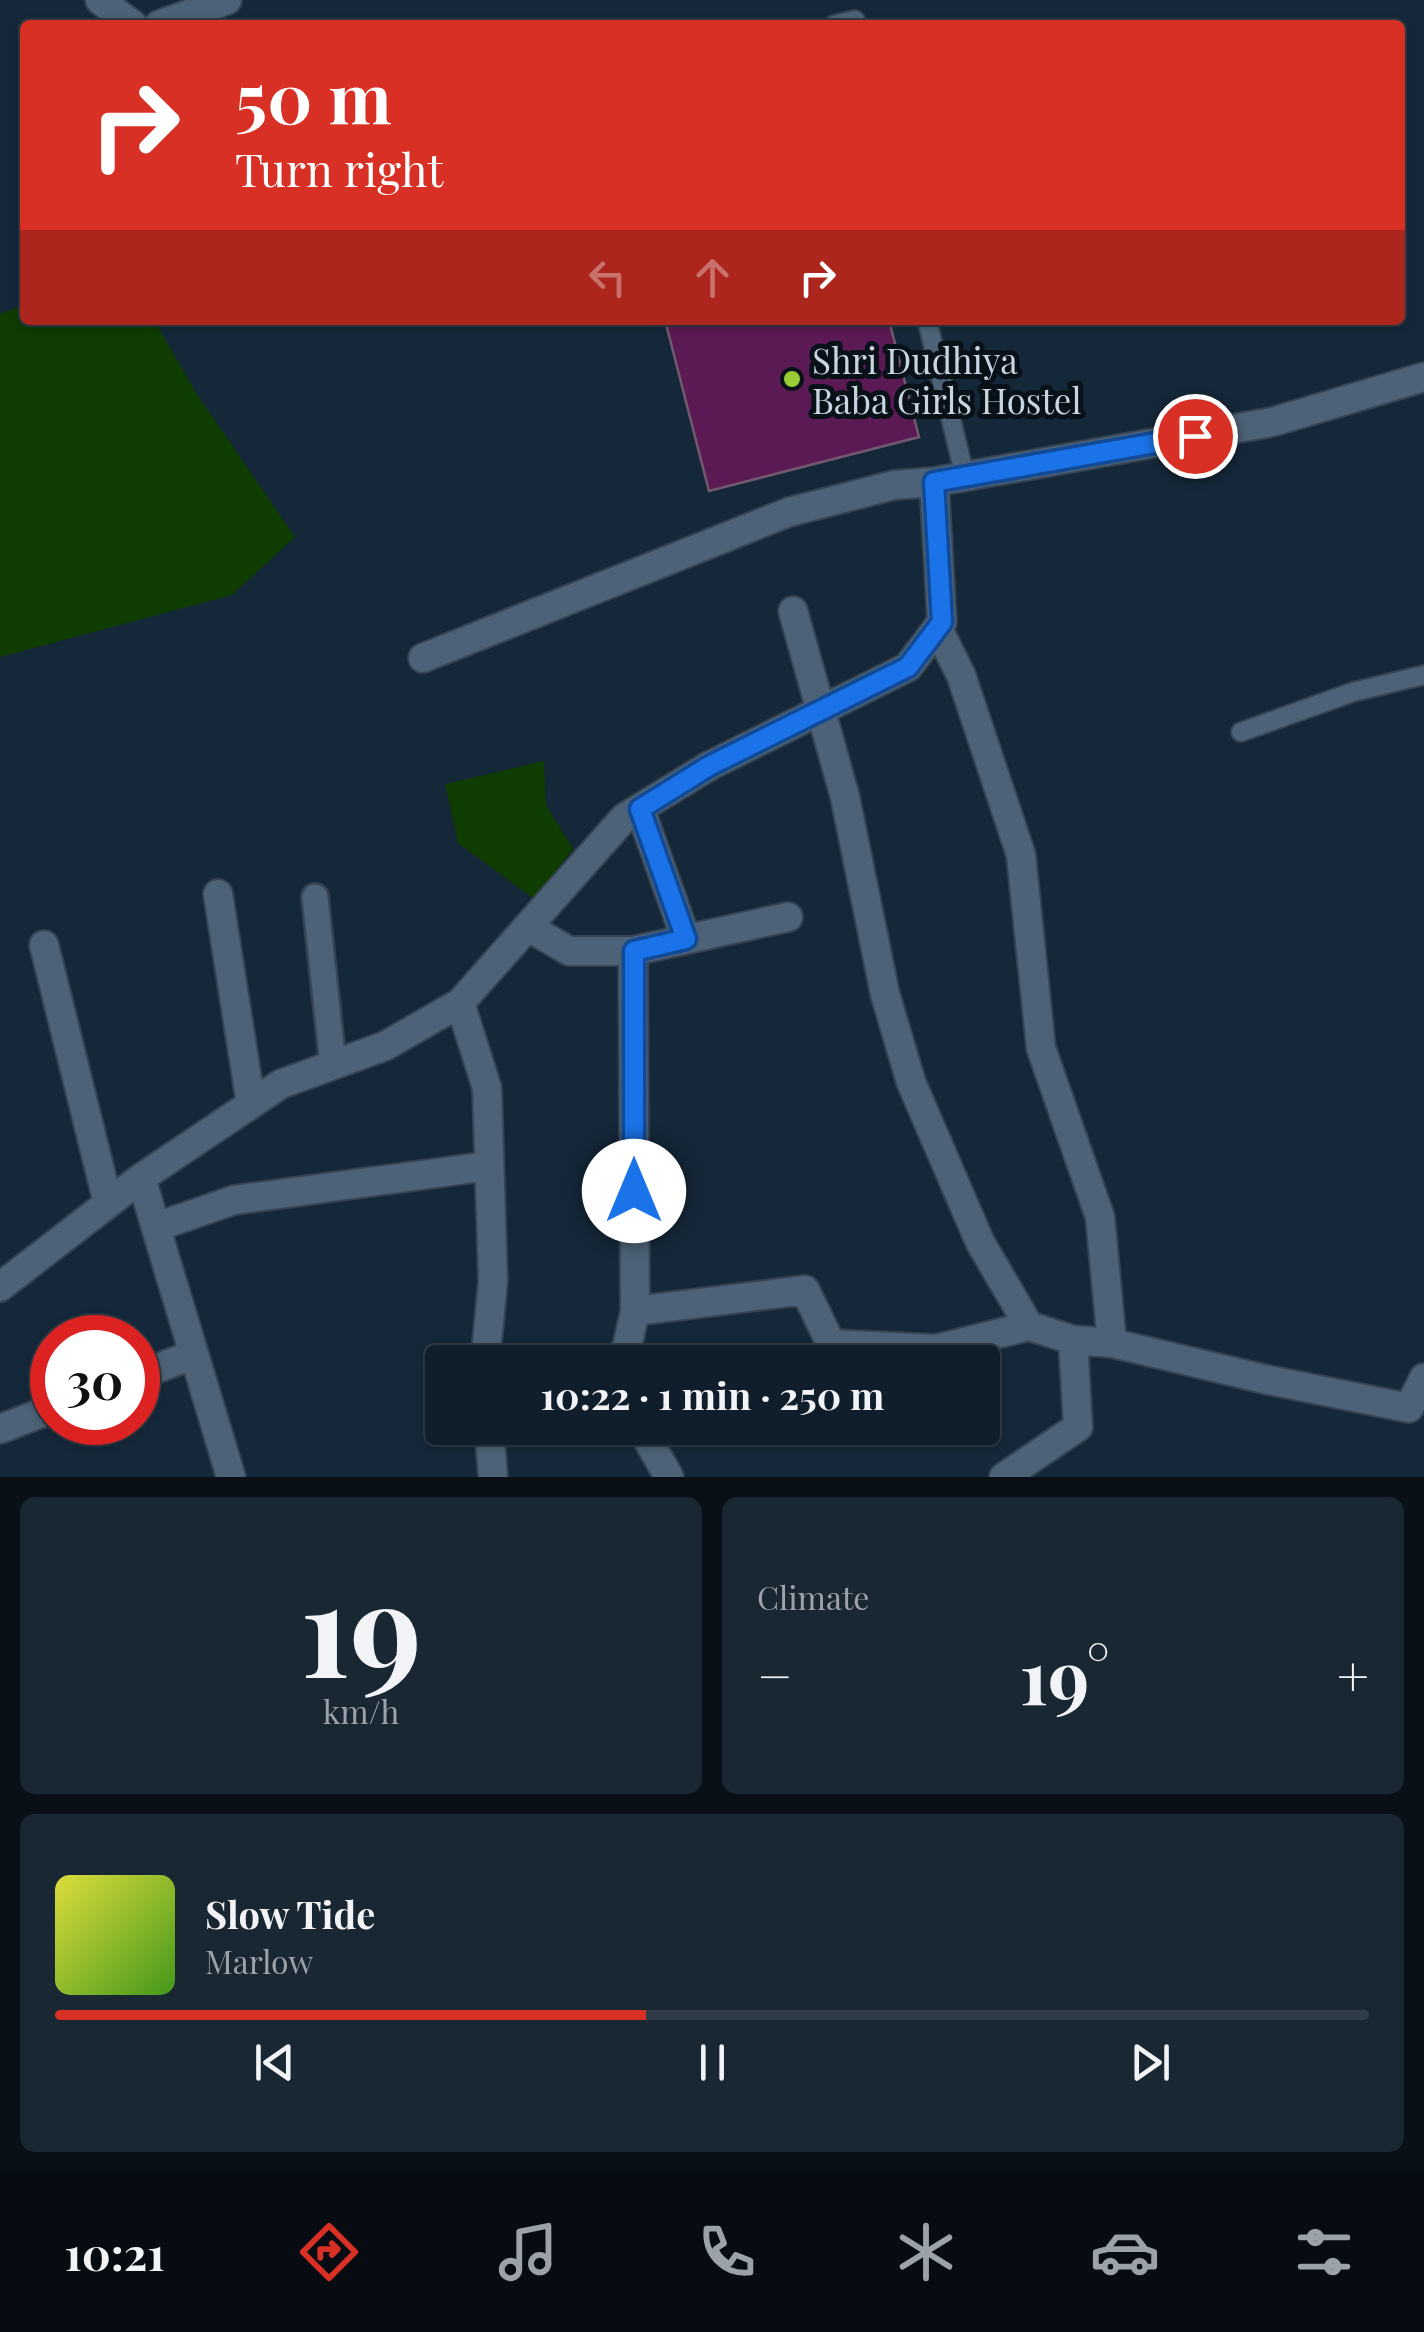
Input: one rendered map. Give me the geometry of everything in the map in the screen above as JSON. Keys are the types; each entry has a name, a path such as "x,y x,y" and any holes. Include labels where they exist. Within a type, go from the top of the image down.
{"street":[{"path":"100,0 126,20"},
{"path":"172,20 226,0"},
{"path":"423,658 789,512 894,485 934,482 1272,422 1424,378"},
{"path":"0,1287 141,1178 281,1084 386,1046 460,1003 624,818 709,766 908,667 942,622 934,482"},
{"path":"794,611 845,797 885,994 911,1082 980,1242 1029,1326"},
{"path":"938,628 961,676 1021,855 1042,1048 1100,1218 1112,1344"},
{"path":"640,809 686,939"},
{"path":"218,894 251,1104"},
{"path":"314,897 333,1064"},
{"path":"528,927 569,951 634,951 788,917"},
{"path":"44,945 108,1203"},
{"path":"626,1345 635,1311 634,951"},
{"path":"460,1003 487,1088 494,1281 487,1345"},
{"path":"156,1227 234,1200 490,1166"},
{"path":"141,1178 231,1477"},
{"path":"635,1311 805,1290 832,1344 936,1349 1029,1326 1073,1340 1112,1344 1409,1408 1424,1378"},
{"path":"1004,1477 1078,1427 1073,1340"},
{"path":"160,1367 194,1354"},
{"path":"0,1429 30,1417"},
{"path":"490,1445 493,1477"},
{"path":"650,1445 668,1477"}],"lane":[{"path":"928,325 965,476"},
{"path":"1241,732 1354,692 1424,676"}],"green space":[{"path":"20,306 20,325 157,325 198,396 295,537 232,595 0,657 0,314"},
{"path":"544,761 546,805 573,849 534,899 458,843 445,784"}],"building":[{"name":"Shri Dudhiya Baba Girls Hostel","path":"666,325 890,325 919,437 709,491"}],"place":[{"name":"Shri Dudhiya Baba Girls Hostel","path":"792,379"}],"route":[{"path":"634,1191 634,951 686,939 640,809 709,766 908,667 942,622 934,482 1195,436"}]}
